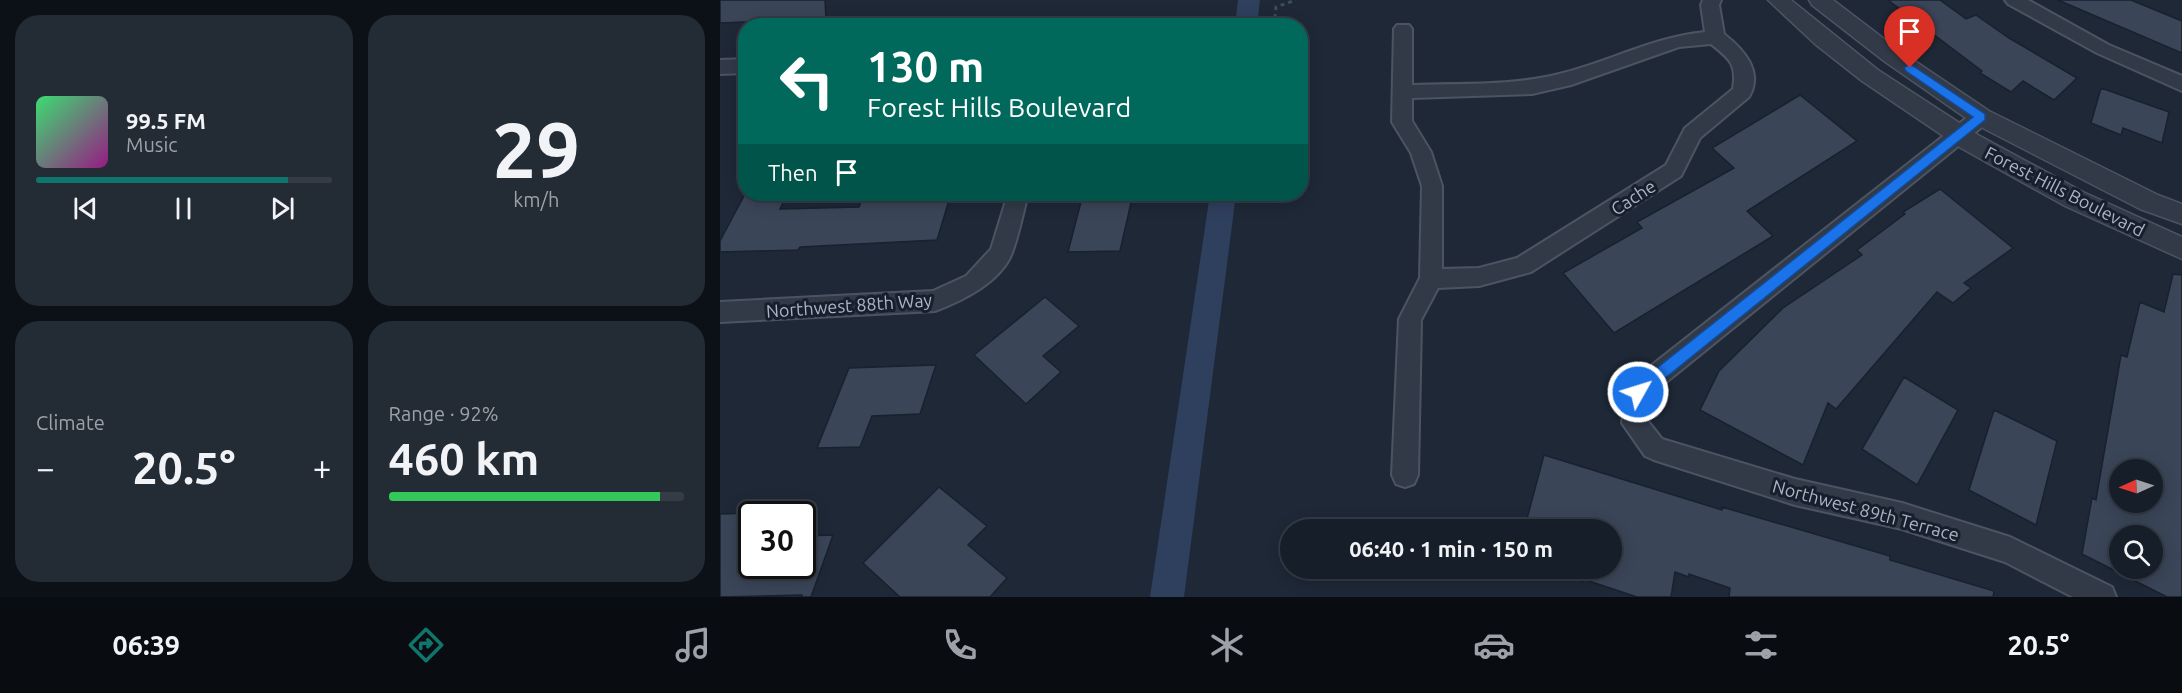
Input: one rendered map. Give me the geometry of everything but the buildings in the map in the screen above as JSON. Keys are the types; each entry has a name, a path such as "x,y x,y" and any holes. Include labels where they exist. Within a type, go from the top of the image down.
{"street":[{"path":"1401,92 1532,87 1564,80 1677,41 1715,37 1710,5 1712,0"},
{"name":"Forest Hills Boulevard","path":"1778,0 1865,73 1959,135 2072,199 2182,248"},
{"name":"Forest Hills Boulevard","path":"1819,0 1892,56 1981,117 2149,202 2182,214"},
{"path":"2014,0 2103,49 2182,84"},
{"path":"1403,29 1402,122 1421,152 1432,186 1431,279 1410,319 1405,475"},
{"name":"Cache","path":"1431,279 1479,277 1524,266 1674,170 1692,133 1742,92 1746,73 1738,55 1715,37"},
{"path":"720,67 738,66"},
{"path":"1959,135 1981,117"},
{"name":"Northwest 89th Terrace","path":"1959,135 1638,392 1634,423 1654,448 1795,492 1902,516 2010,550 2102,597"},
{"name":"Northwest 88th Way","path":"720,312 935,301 974,283 1000,253 1016,201"}],"path":[{"path":"1275,18 1276,7 1296,0"}],"waterway":[{"path":"1247,18 1249,0"},
{"path":"1167,597 1222,201"}],"route":[{"path":"1638,392 1981,117 1910,68"}]}
